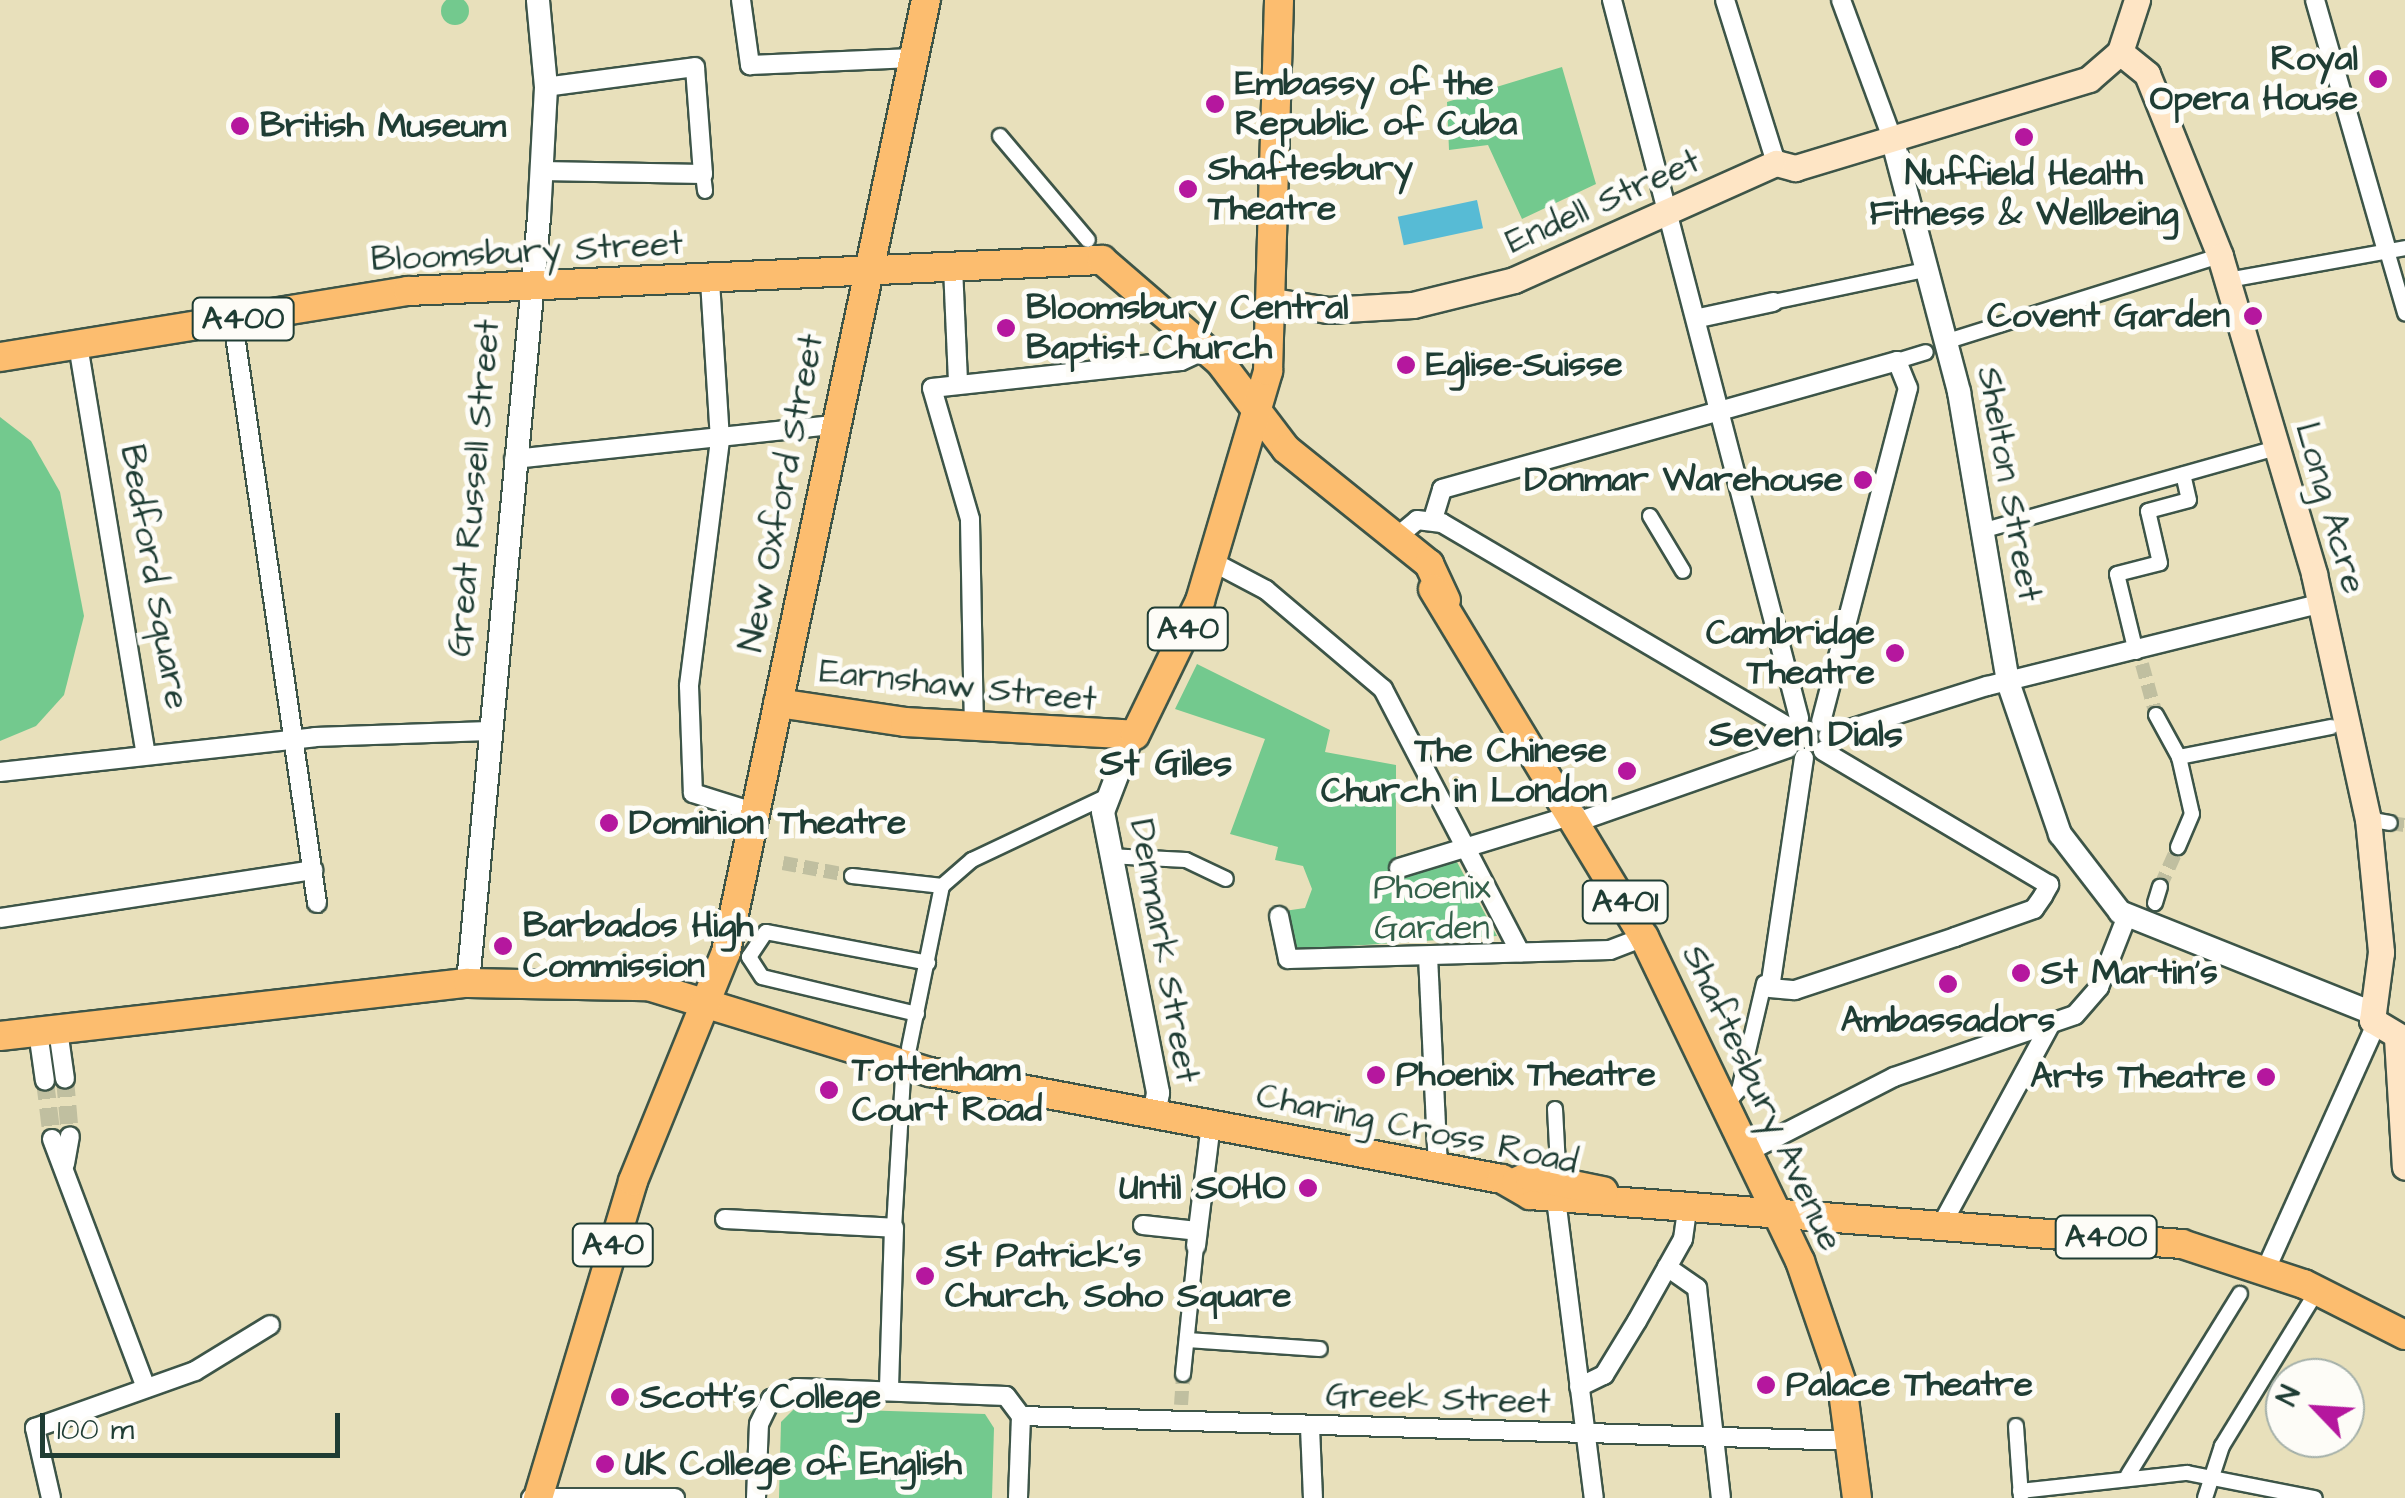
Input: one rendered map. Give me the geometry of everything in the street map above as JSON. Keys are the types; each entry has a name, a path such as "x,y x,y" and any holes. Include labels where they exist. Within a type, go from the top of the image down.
{"main road":[{"name":"New Oxford Street","path":"708,1000 757,813 831,425 926,0"},
{"path":"1257,406 1263,301 1273,220 1279,0"},
{"path":"2120,52 2137,0"},
{"name":"Endell Street","path":"1263,301 1340,310 1474,293 1662,195 1776,163 1795,168 2090,78 2120,52"},
{"name":"Long Acre","path":"2120,52 2147,74 2224,268 2322,603 2342,726 2379,821 2381,952 2405,1167"},
{"name":"Shaftesbury Avenue","path":"864,272 1107,261 1206,350 1257,406 1286,448 1397,537 1420,562 1578,817 1644,937 1748,1152 1834,1353 1852,1442 1858,1498"},
{"name":"Bloomsbury Street","path":"78,345 408,291 864,272"},
{"name":"A400","path":"0,358 78,345"},
{"name":"A40","path":"1131,739 1213,562 1257,406"},
{"name":"Earnshaw Street","path":"778,702 974,728 1131,739"},
{"path":"0,1036 468,983 648,986 708,1000"},
{"name":"A40","path":"545,1497 632,1180 708,1000"},
{"name":"Charing Cross Road","path":"708,1000 930,1072 1516,1182 1556,1199 1688,1203 2162,1241 2266,1269 2405,1335"},
{"name":"A400","path":"1516,1182 1558,1179 1612,1198"}],"street":[{"name":"Great Russell Street","path":"468,983 528,284 542,171 546,88 538,0"},
{"path":"742,0 750,66 913,58"},
{"path":"1612,0 1662,195 1699,318 1794,722 1796,753 1764,983 1739,1090 1725,1106"},
{"path":"1726,0 1776,163"},
{"name":"Shelton Street","path":"1842,0 1892,138 1930,269 1959,338 1981,531 2008,682 2040,793 2121,912"},
{"path":"2315,0 2396,250 2405,313"},
{"path":"542,171 704,183 695,67 546,88"},
{"path":"1000,136 1088,240"},
{"path":"1959,338 2224,268 2396,250"},
{"path":"953,266 958,381"},
{"path":"1699,318 1930,269"},
{"path":"710,280 720,440 689,686 694,793 757,813"},
{"path":"233,321 299,741 317,903"},
{"name":"Bedford Square","path":"0,772 146,754 78,345"},
{"path":"974,728 970,519 932,388 958,381 1181,361 1206,350"},
{"path":"1397,537 1433,519 1442,489 1926,352"},
{"path":"1824,736 1908,388 1897,361"},
{"path":"514,459 720,440 831,425"},
{"path":"1981,531 2277,448"},
{"path":"2148,511 2189,500 2182,475"},
{"path":"2140,488 2160,563 2117,574 2140,656"},
{"path":"1650,516 1683,570"},
{"path":"1433,519 1824,736 2048,886 2034,908 1956,937 1795,990 1764,983"},
{"path":"1213,562 1266,590 1382,689 1470,849 1520,952"},
{"path":"1399,868 1796,753 1824,736 2008,682 2140,656 2322,603"},
{"path":"2156,716 2179,756 2192,814 2178,847"},
{"path":"2179,756 2342,726"},
{"path":"146,754 489,730"},
{"path":"909,1048 942,886 972,860 1103,798 1131,739"},
{"name":"Denmark Street","path":"1103,798 1108,856 1152,1062 1154,1116"},
{"path":"1108,856 1186,860 1226,879"},
{"path":"0,918 313,870"},
{"path":"852,876 942,886"},
{"path":"2155,904 2160,887"},
{"path":"1748,1152 1894,1077 2050,1025 2091,1000 2121,912 2390,1029 2266,1269"},
{"path":"1279,916 1288,959 1610,950 1644,937"},
{"path":"916,1014 762,977 749,957 766,932 928,963"},
{"path":"1428,956 1438,1167"},
{"path":"1942,1224 2050,1025"},
{"path":"48,1031 64,1079"},
{"path":"45,1081 48,1031"},
{"path":"889,1390 904,1074"},
{"path":"1555,1109 1558,1167"},
{"path":"1183,1374 1211,1124"},
{"path":"61,1138 64,1164 146,1388"},
{"path":"1556,1199 1594,1498"},
{"path":"1579,1386 1604,1375 1667,1267 1688,1203"},
{"path":"725,1219 894,1228"},
{"path":"1143,1225 1197,1239"},
{"path":"1667,1267 1697,1288 1721,1498"},
{"path":"2208,1487 2317,1291"},
{"path":"2128,1475 2240,1294"},
{"path":"50,1498 34,1428 195,1371 270,1324"},
{"path":"1187,1340 1320,1349"},
{"path":"756,1498 758,1424 772,1399 798,1388 994,1392 1022,1416 1018,1498"},
{"name":"Greek Street","path":"1022,1416 1181,1414 1310,1427 1852,1442"},
{"path":"2016,1426 2021,1494 2128,1475 2187,1474 2208,1487 2315,1498"},
{"path":"1310,1427 1313,1498"},
{"path":"529,1498 675,1498"}],"green space":[{"path":"455,-3 465,1 469,11 465,21 455,25 445,21 441,11 445,1"},
{"path":"1562,67 1596,184 1522,219 1488,145 1449,150 1447,102"},
{"path":"0,417 31,441 60,492 84,616 64,695 36,726 0,741"},
{"name":"Phoenix Garden","path":"1197,664 1330,730 1325,752 1396,765 1396,872 1457,862 1497,936 1291,950 1284,911 1305,908 1312,889 1303,866 1275,860 1278,847 1230,834 1265,739 1175,709"},
{"path":"795,1408 985,1414 994,1428 992,1498 779,1498 781,1422"}],"water":[{"path":"1477,200 1483,228 1404,245 1398,217"}],"tunnel":[{"path":"2142,664 2156,715"},
{"path":"2390,823 2405,825"},
{"path":"2160,887 2178,847"},
{"path":"783,863 852,876"},
{"path":"65,1079 70,1136"},
{"path":"45,1081 52,1139"},
{"path":"1181,1405 1183,1374"}],"place":[{"name":"Royal Opera House","path":"2378,79"},
{"name":"Embassy of the Republic of Cuba","path":"1215,104"},
{"name":"British Museum","path":"240,126"},
{"name":"Nuffield Health Fitness & Wellbeing","path":"2024,137"},
{"name":"Shaftesbury Theatre","path":"1188,189"},
{"name":"Covent Garden","path":"2253,316"},
{"name":"Bloomsbury Central Baptist Church","path":"1006,328"},
{"name":"Eglise-Suisse","path":"1406,365"},
{"name":"Donmar Warehouse","path":"1863,480"},
{"name":"Cambridge Theatre","path":"1895,653"},
{"name":"The Chinese Church in London","path":"1627,771"},
{"name":"Dominion Theatre","path":"609,823"},
{"name":"Barbados High Commission","path":"503,946"},
{"name":"St Martin's","path":"2021,973"},
{"name":"Ambassadors","path":"1948,984"},
{"name":"Phoenix Theatre","path":"1376,1075"},
{"name":"Arts Theatre","path":"2266,1077"},
{"name":"Tottenham Court Road","path":"829,1090"},
{"name":"Until SOHO","path":"1308,1188"},
{"name":"St Patrick's Church, Soho Square","path":"925,1276"},
{"name":"Palace Theatre","path":"1766,1385"},
{"name":"Scott's College","path":"620,1397"},
{"name":"UK College of English","path":"605,1464"}],"district":[{"name":"Seven Dials","path":"1806,736"},
{"name":"St Giles","path":"1166,765"}]}
